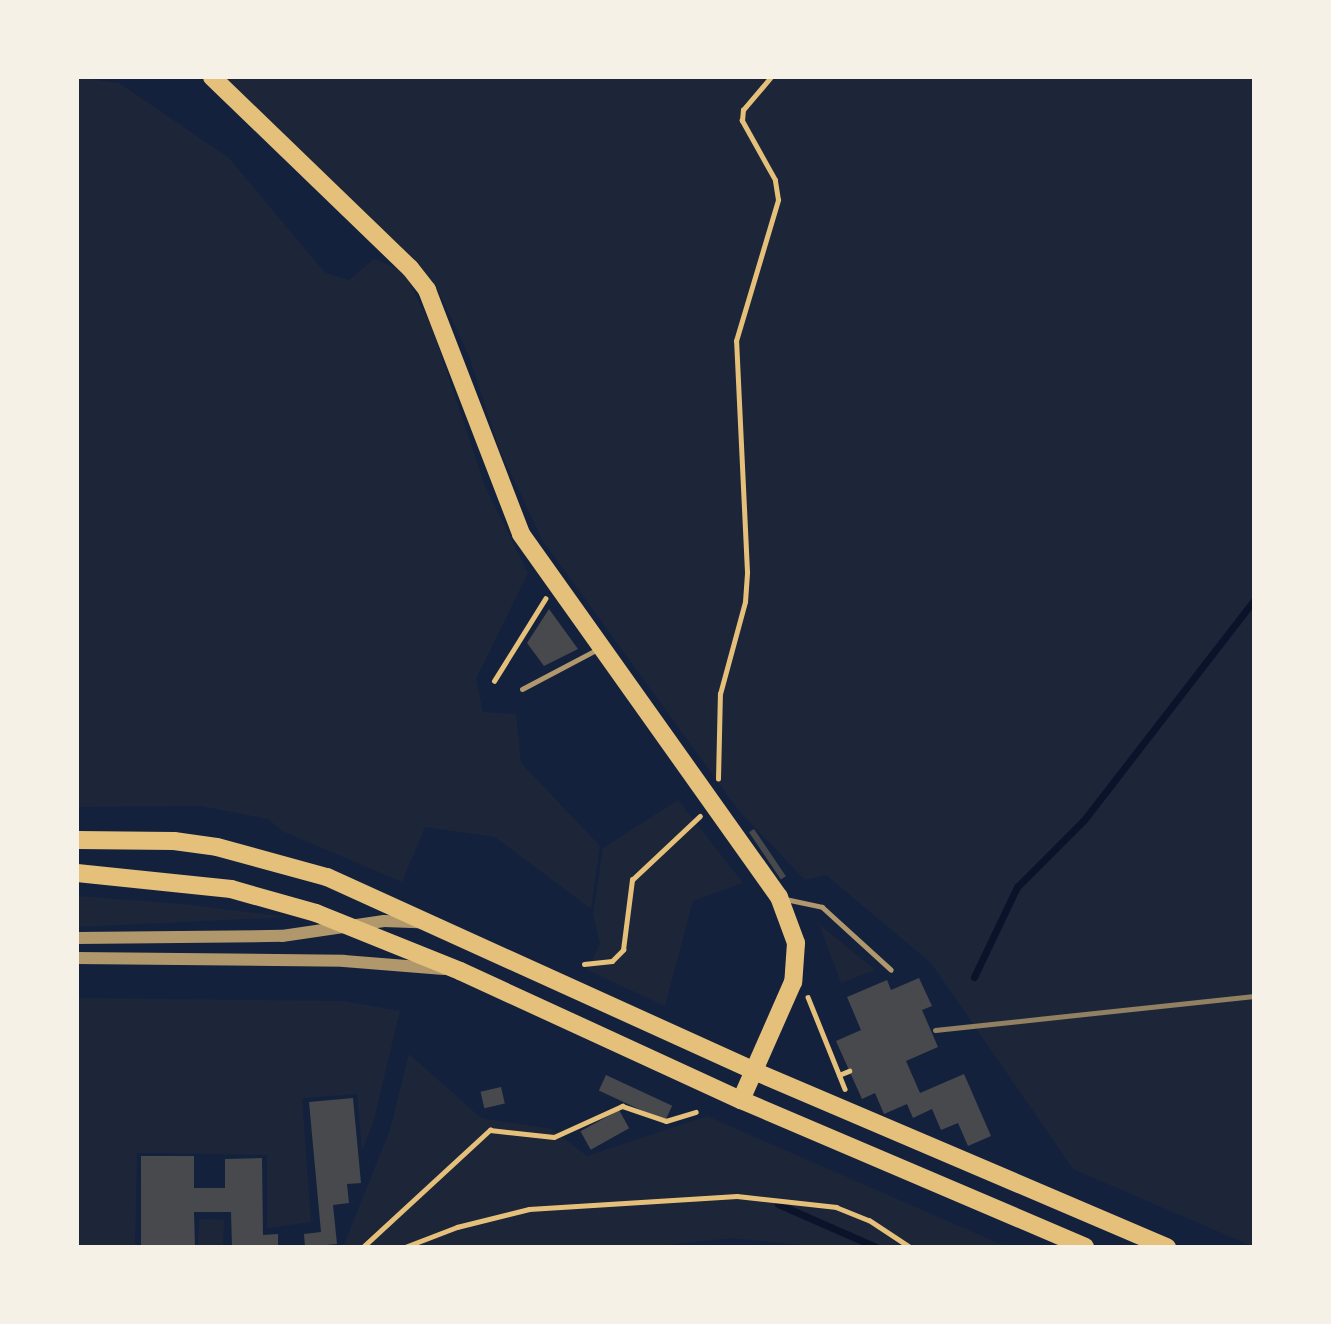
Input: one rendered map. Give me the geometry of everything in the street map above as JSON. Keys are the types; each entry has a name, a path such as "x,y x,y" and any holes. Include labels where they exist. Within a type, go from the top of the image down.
{"main road":[{"path":"212,77 410,268 427,289 503,495 521,534 779,897 790,922 797,962 781,1013 741,1100"},
{"path":"77,840 174,841 249,854 327,877 433,922 754,1071 1167,1247"},
{"path":"77,873 262,895 349,926 460,971 741,1100 1085,1247"}],"street":[{"path":"77,938 256,937 349,926 433,922"},
{"path":"77,958 344,961 460,971"}],"lane":[{"path":"522,689 601,648"},
{"path":"779,897 822,907 891,970"}],"path":[{"path":"584,964 612,961 623,950 632,880 649,859 714,805 720,694 746,592 736,341 778,200 775,180 742,121 743,110 771,77"},
{"path":"494,681 555,584"},
{"path":"807,996 850,1099"},
{"path":"839,1075 849,1071"},
{"path":"363,1247 490,1130 554,1137 622,1106 666,1121 696,1112"},
{"path":"405,1247 457,1227 529,1209 737,1196 835,1207 869,1220 910,1247"}],"shaded area":[{"path":"77,77 119,83 229,158 325,273 349,280 374,259 404,271 432,328 486,489 528,573 476,679 483,712 516,714 521,763 600,846 591,909 495,837 425,827 402,882 282,831 268,819 201,806 77,807"},
{"path":"225,77 1254,77 1254,1247 1073,1169 931,963 826,875 805,880 739,811 543,541 500,451 469,356 435,284"},
{"path":"678,800 743,883 693,901 665,1006 587,970 600,944 593,914 603,848"},
{"path":"77,896 183,904 289,917 77,927"},
{"path":"819,924 875,970 841,983"},
{"path":"77,998 343,1001 400,1011 373,1123 362,1151 357,1094 302,1098 311,1222 267,1228 267,1155 137,1153 135,1247 77,1247"},
{"path":"409,1054 481,1118 552,1129 587,1156 707,1116 1007,1247 820,1247 732,1238 651,1247 339,1247 344,1244 390,1130"},
{"path":"199,1219 224,1220 223,1247 198,1247"}],"building":[{"path":"549,609 578,649 544,666 527,643"},
{"path":"754,829 786,876 781,880 749,832"},
{"path":"919,978 932,1006 922,1010 938,1047 906,1061 920,1093 964,1074 991,1136 968,1146 958,1123 941,1130 932,1109 913,1118 907,1104 884,1114 875,1093 862,1099 836,1041 861,1030 847,997 887,980 891,990"},
{"path":"606,1075 672,1106 665,1121 599,1090"},
{"path":"501,1087 505,1104 484,1108 481,1092"},
{"path":"353,1098 361,1183 347,1184 349,1203 333,1205 337,1244 305,1247 304,1234 321,1232 309,1102"},
{"path":"619,1110 629,1128 591,1150 581,1131"},
{"path":"141,1156 194,1156 194,1188 225,1188 225,1159 262,1158 263,1235 278,1234 278,1247 232,1247 231,1212 194,1212 195,1247 141,1247"}],"waterway":[{"path":"974,977 1017,887 1084,820 1254,600"},
{"path":"778,1204 876,1247"}],"railway":[{"path":"935,1030 1254,996"}]}
